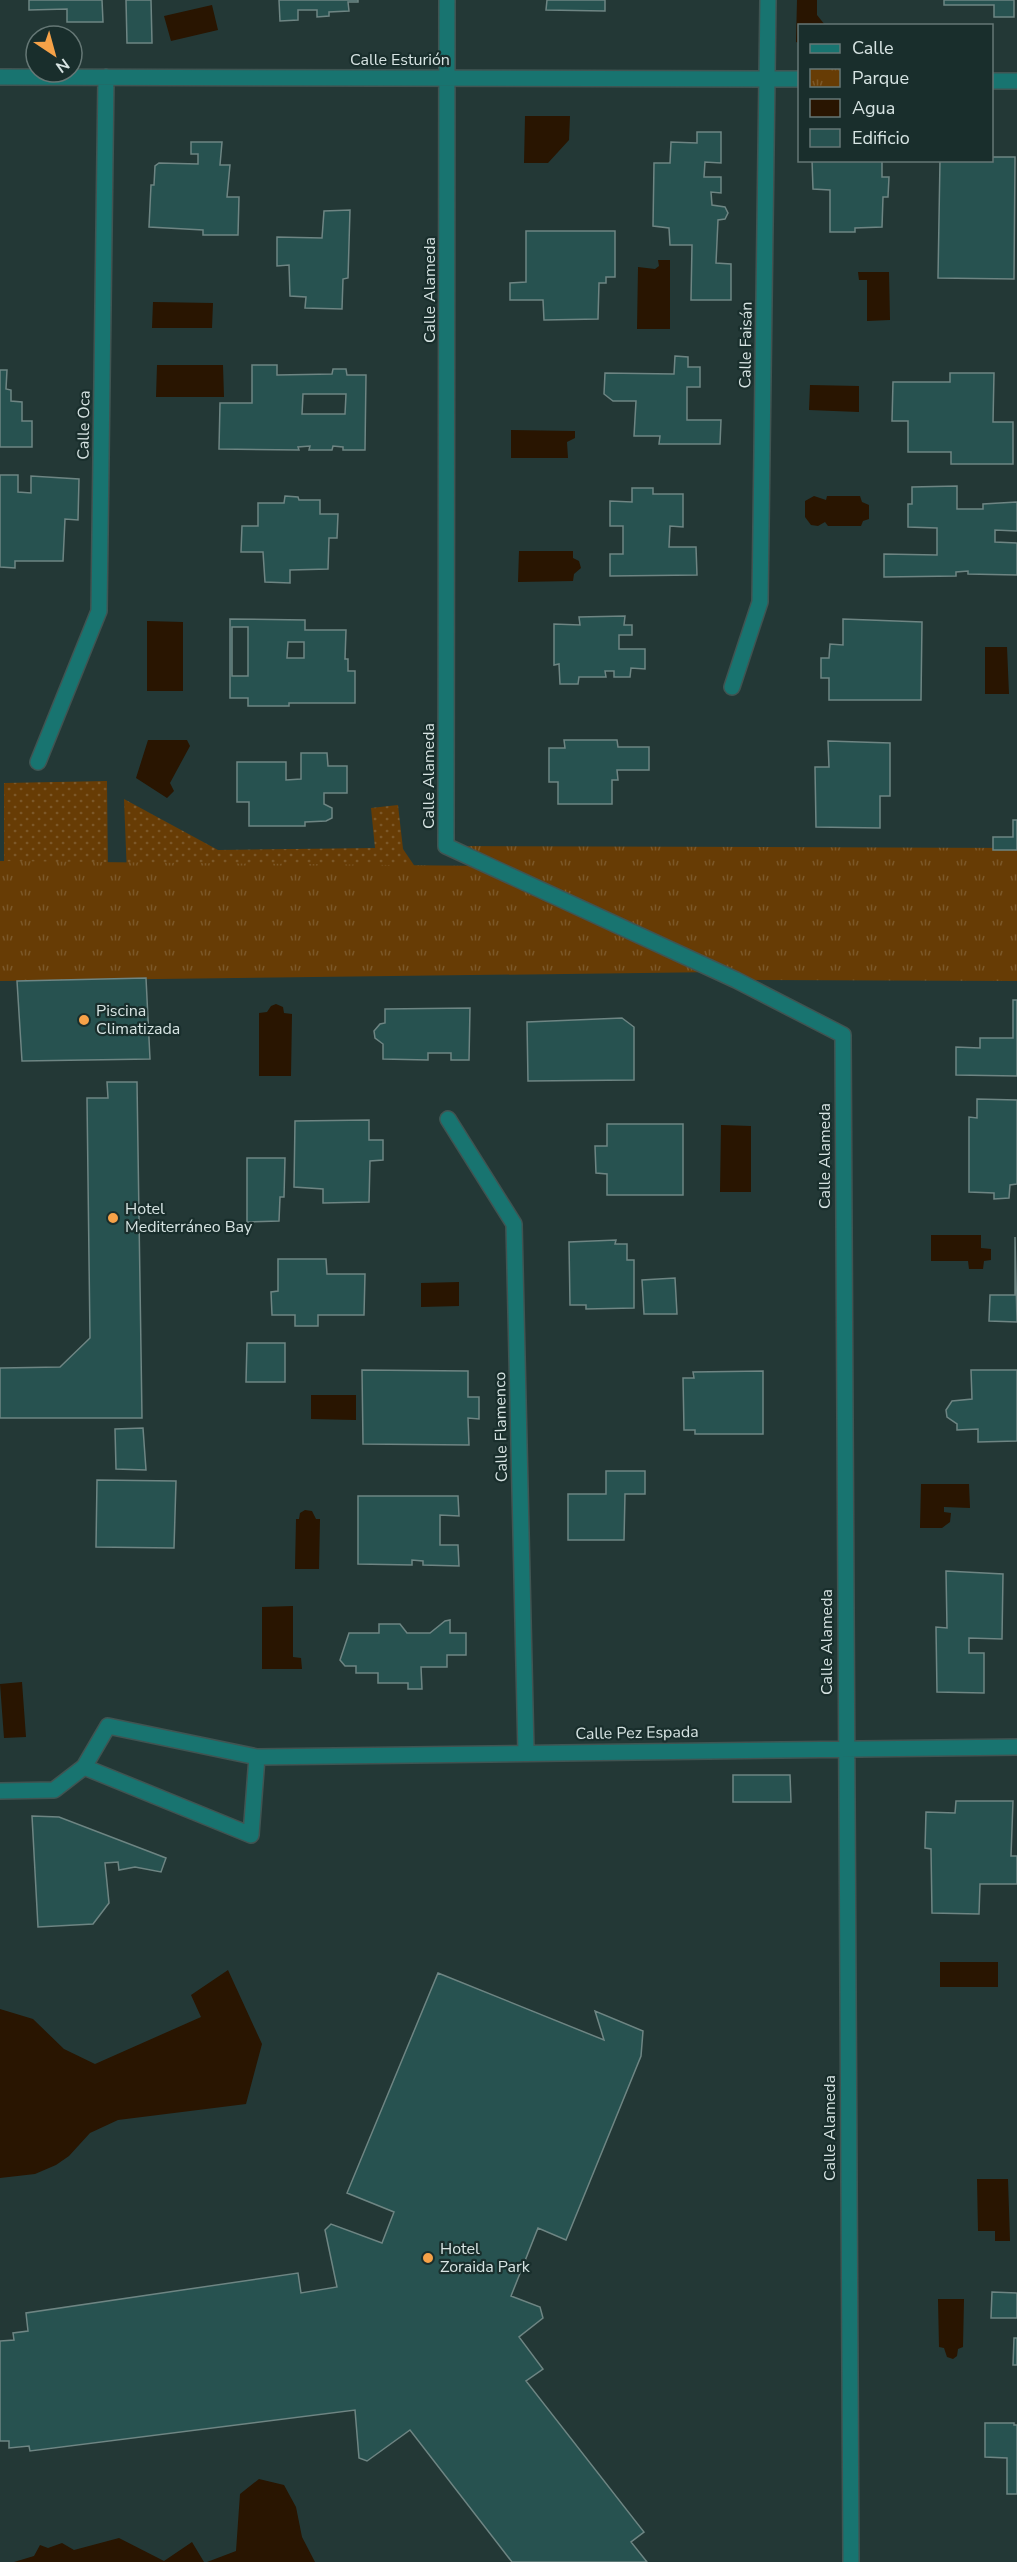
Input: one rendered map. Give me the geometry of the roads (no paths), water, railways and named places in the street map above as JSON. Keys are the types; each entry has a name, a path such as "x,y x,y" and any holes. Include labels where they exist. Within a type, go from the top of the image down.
{"street":[{"name":"Calle Alameda","path":"447,0 446,846 736,980 843,1035 851,2562"},
{"name":"Calle Faisán","path":"732,687 759,602 768,0"},
{"name":"Calle Esturión","path":"0,77 798,80"},
{"name":"Calle Oca","path":"38,762 99,611 106,77"},
{"path":"993,81 1017,81"},
{"name":"Calle Flamenco","path":"448,1119 514,1224 526,1753"},
{"name":"Calle Pez Espada","path":"84,1767 108,1726 257,1757 1017,1747"},
{"path":"0,1791 54,1790 84,1767 251,1835 257,1757"}],"water":[{"path":"797,0 817,0 817,15 824,24 798,24 798,43 796,42"},
{"path":"212,5 218,30 171,41 164,16"},
{"path":"525,116 570,116 569,140 548,163 524,163"},
{"path":"658,260 670,260 670,329 637,329 638,267 655,269 659,266"},
{"path":"858,272 889,272 890,320 867,321 867,280 859,280"},
{"path":"153,302 213,303 212,328 152,328"},
{"path":"157,365 223,365 224,397 156,397"},
{"path":"810,385 859,386 859,412 809,410"},
{"path":"511,430 575,431 575,438 567,442 568,458 511,458"},
{"path":"814,496 826,500 827,496 860,496 862,502 869,505 869,519 863,521 861,526 828,526 825,522 818,526 811,525 805,517 805,501"},
{"path":"519,551 573,551 573,558 579,561 581,568 574,574 573,581 518,582"},
{"path":"147,621 183,622 183,691 147,691"},
{"path":"985,647 1007,647 1009,694 985,694"},
{"path":"148,740 187,740 190,746 170,783 174,791 167,798 136,778"},
{"path":"276,1004 283,1007 284,1013 292,1014 291,1076 259,1076 259,1013 267,1012 271,1006"},
{"path":"721,1125 751,1126 751,1192 720,1192"},
{"path":"931,1235 981,1235 981,1248 991,1249 991,1260 984,1261 983,1269 969,1269 968,1261 931,1261"},
{"path":"459,1282 459,1306 421,1307 421,1283"},
{"path":"311,1395 356,1395 356,1420 311,1419"},
{"path":"921,1484 969,1484 970,1508 944,1507 944,1512 951,1513 950,1522 942,1528 920,1528"},
{"path":"305,1510 312,1511 316,1519 320,1519 319,1569 295,1569 296,1519 299,1519 300,1513"},
{"path":"293,1606 293,1657 301,1658 302,1669 262,1669 262,1607"},
{"path":"22,1682 26,1737 4,1738 0,1684"},
{"path":"940,1962 998,1962 998,1987 940,1987"},
{"path":"228,1970 262,2044 246,2104 118,2120 90,2133 69,2156 56,2165 35,2174 0,2178 0,2009 33,2019 64,2049 95,2064 201,2017 191,1995"},
{"path":"977,2179 1008,2179 1010,2241 995,2241 995,2231 978,2231"},
{"path":"938,2299 964,2299 963,2347 958,2349 957,2356 953,2359 947,2357 944,2348 939,2347"},
{"path":"259,2479 284,2485 296,2507 302,2537 315,2562 207,2562 236,2551 240,2494"},
{"path":"119,2538 164,2561 192,2542 204,2562 14,2562 34,2556 40,2545 48,2548 62,2543 74,2550"}],"place":[{"name":"Piscina Climatizada","path":"84,1020"},
{"name":"Hotel Mediterráneo Bay","path":"113,1218"},
{"name":"Hotel Zoraida Park","path":"428,2258"}]}
